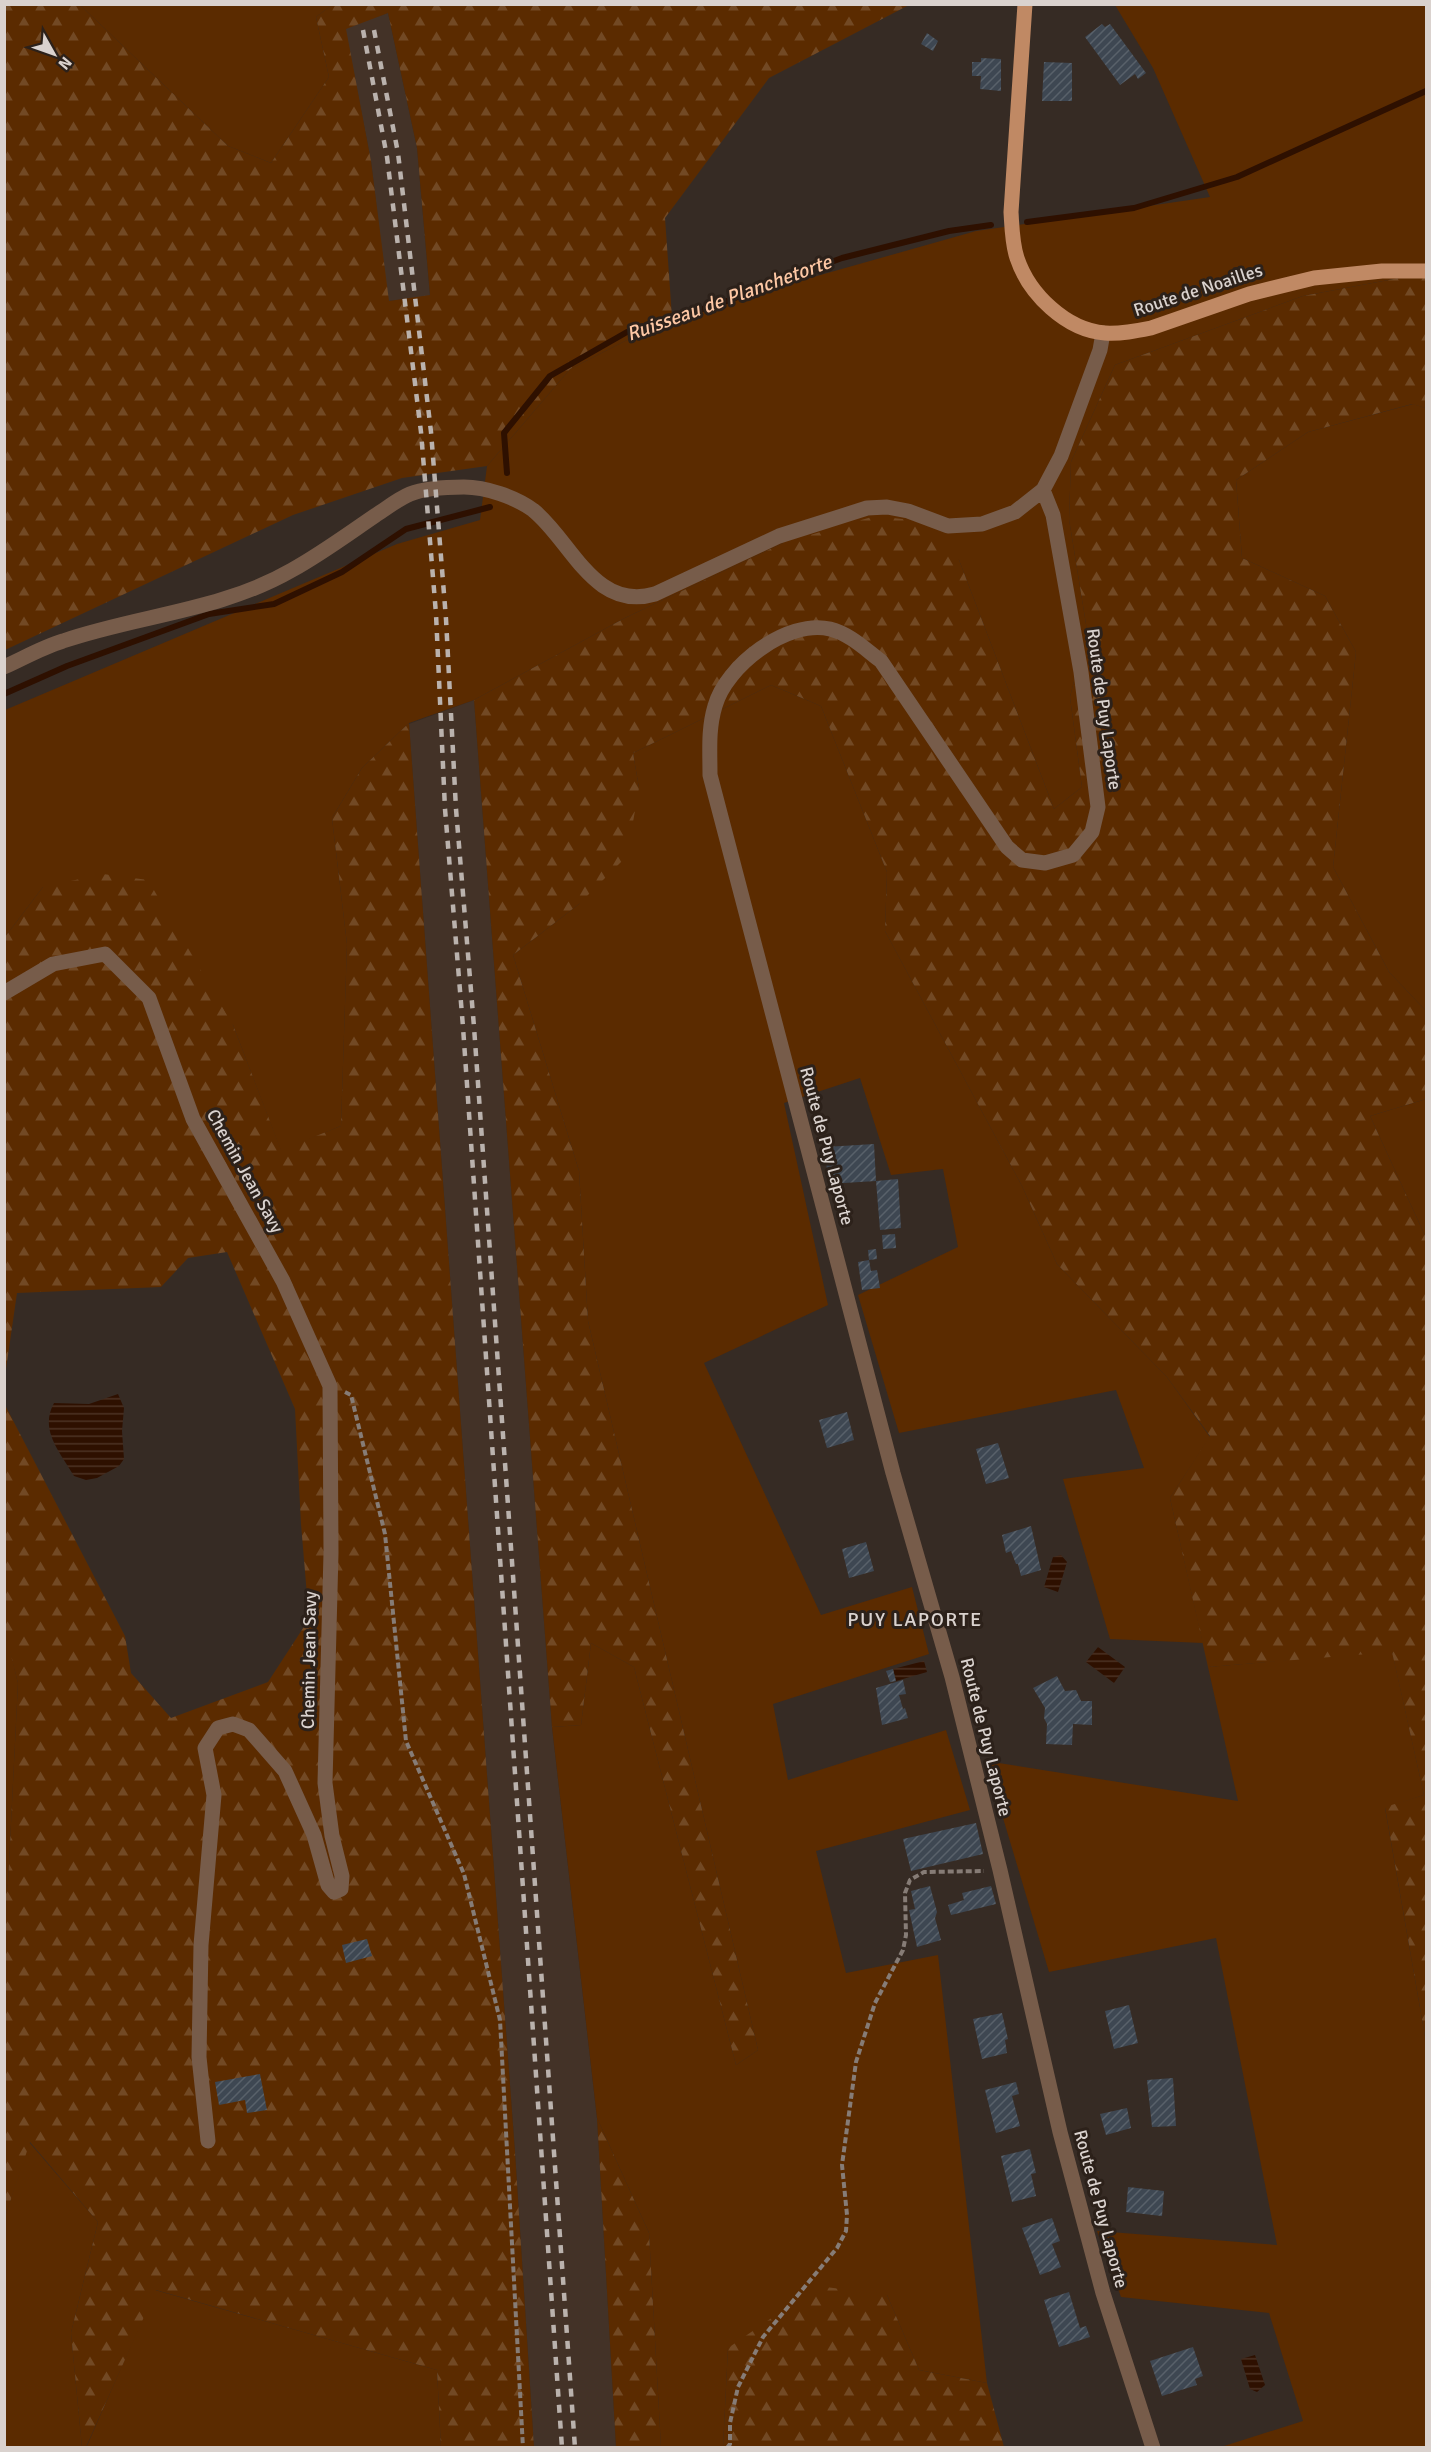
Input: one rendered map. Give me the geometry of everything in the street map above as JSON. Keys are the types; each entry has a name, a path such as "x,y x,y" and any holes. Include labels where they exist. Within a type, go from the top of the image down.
{"main road":[{"name":"Route de Noailles","path":"1026,4 1011,212 1016,256 1028,282 1042,301 1066,319 1103,333 1130,332 1151,328 1249,294 1314,278 1382,271 1426,271"}],"street":[{"path":"4,667 62,641 225,600 260,588 294,569 399,500 425,490 477,488 519,502 533,510 573,558 596,580 625,597 642,598 655,594 779,537 867,508 887,507 908,511 948,526 982,524 1015,512 1043,490 1061,456 1100,350 1103,333"},
{"name":"Route de Puy Laporte","path":"1043,490 1053,515 1081,672 1098,807 1092,832 1073,855 1045,863 1022,860 1007,847 881,661 859,643 828,628 808,628 790,633 770,643 739,666 725,682 715,704 709,732 710,775 893,1473 952,1677 1000,1870 1060,2132 1103,2293 1153,2448"},
{"name":"Chemin Jean Savy","path":"4,993 53,964 105,954 149,998 193,1119 284,1281 330,1386 331,1553 325,1783 332,1836 342,1876 341,1889 334,1892 328,1885 314,1835 285,1771 249,1730 234,1724 218,1728 205,1748 214,1795 201,1945 199,2057 208,2141"}],"path":[{"path":"330,1386 351,1395 385,1534 406,1742 464,1875 500,2020 523,2448"},
{"path":"727,2448 730,2444 730,2424 738,2387 763,2337 837,2248 846,2231 842,2165 856,2062 875,2003 903,1950 906,1935 905,1893 910,1880 924,1872 1000,1870"}],"shaded area":[{"path":"388,13 417,148 430,296 388,301 371,161 345,28"},
{"path":"474,700 552,1727 597,2118 616,2447 534,2447 515,2152 409,724"},
{"path":"118,1394 124,1408 122,1431 124,1459 119,1466 97,1478 86,1480 74,1476 50,1432 50,1413 54,1403 89,1404"},
{"path":"1061,1555 1067,1562 1058,1592 1044,1587 1053,1557"},
{"path":"1098,1647 1125,1667 1114,1683 1086,1662"},
{"path":"924,1661 927,1672 896,1681 893,1669"},
{"path":"1255,2355 1265,2385 1257,2392 1250,2389 1241,2359"}],"green space":[{"path":"4,5 80,5 228,146 271,163 329,77 316,17 332,5 909,5 769,78 665,218 672,317 570,369 487,466 402,478 293,515 5,650","holes":["388,13 417,148 430,295 389,301 371,161 346,29"]},
{"path":"80,5 332,5 316,17 329,77 271,163 228,146"},
{"path":"1115,5 1426,5 1426,273 1303,296 1115,365 1071,462 1069,519 1087,630 1070,697 1082,787 1054,809 959,560 783,543 625,618 474,700 409,723 362,768 332,818 347,944 341,1126 281,1151 233,1025 43,887 5,937 5,710 397,544 480,520 487,466 570,369 672,317 976,231 1210,197 1153,68"},
{"path":"1426,273 1426,408 1412,404 1308,432 1236,480 1242,558 1325,596 1356,652 1333,867 1389,972 1426,1011 1426,1099 1370,1116 1426,1238 1426,2042 1385,1807 1424,1795 1392,1652 1208,1667 1170,1498 1210,1436 1167,1377 1057,1264 1022,1186 885,931 887,872 821,706 771,685 633,753 639,788 627,856 579,904 513,955 579,1171 588,1321 758,2050 736,2065 634,1667 591,1643 581,1725 552,1727 474,700 625,618 783,543 875,516 911,520 959,560 1054,809 1082,787 1070,697 1087,630 1069,519 1071,462 1115,365 1303,296"},
{"path":"1413,404 1426,408 1426,1011 1389,972 1333,867 1356,652 1325,596 1242,558 1236,480 1308,432"},
{"path":"771,685 821,706 887,872 885,931 1022,1186 1057,1264 1167,1377 1210,1437 1170,1498 1203,1643 1110,1639 1063,1479 1144,1468 1116,1390 899,1433 858,1295 958,1247 943,1169 891,1175 860,1078 784,1103 828,1305 704,1363 821,1615 912,1587 929,1654 773,1704 788,1780 946,1730 970,1810 816,1851 846,1973 938,1955 987,2383 919,2370 887,2295 728,2348 723,2447 661,2447 649,2233 597,2118 552,1727 581,1725 591,1643 634,1667 736,2065 758,2050 588,1321 579,1171 513,955 579,904 639,788 633,753"},
{"path":"409,723 515,2152 534,2447 441,2447 437,2370 156,2290 86,2447 82,2447 71,2333 98,2222 30,2142 5,2217 4,1902 8,1884 18,1683 4,1628 5,1405 125,1636 131,1673 171,1718 268,1682 309,1619 295,1409 227,1252 188,1258 161,1287 17,1293 5,1376 5,937 43,887 103,874 148,880 233,1025 281,1150 341,1126 347,944 332,818 362,768"},
{"path":"1426,1099 1426,1238 1370,1116"},
{"path":"5,1628 18,1683 8,1884 5,1902"},
{"path":"1392,1651 1424,1795 1385,1808 1426,2042 1426,2447 1221,2447 1303,2421 1269,2313 1121,2297 1097,2231 1277,2245 1216,1938 1049,1972 986,1761 1238,1801 1208,1667"},
{"path":"597,2118 649,2233 661,2447 616,2447"},
{"path":"29,2142 98,2222 71,2333 82,2447 5,2448 5,2217"},
{"path":"818,2286 887,2295 919,2370 987,2383 1004,2447 723,2447 728,2348"},
{"path":"155,2290 437,2370 441,2447 86,2448"}],"building":[{"path":"1102,24 1105,27 1110,24 1146,73 1138,79 1135,74 1120,85 1085,37"},
{"path":"927,33 938,41 933,51 921,44"},
{"path":"981,58 1001,59 1001,91 980,89 981,76 972,76 972,62 981,62"},
{"path":"1044,62 1072,63 1072,101 1042,101"},
{"path":"874,1144 876,1181 828,1184 825,1147"},
{"path":"898,1179 901,1228 880,1230 876,1181"},
{"path":"895,1234 896,1248 883,1249 882,1235"},
{"path":"876,1249 877,1259 869,1260 868,1250"},
{"path":"869,1260 871,1271 877,1270 880,1288 862,1290 858,1262"},
{"path":"847,1412 854,1440 827,1448 819,1420"},
{"path":"998,1443 1009,1478 986,1484 976,1449"},
{"path":"1031,1526 1041,1570 1021,1576 1011,1551 1006,1553 1002,1535"},
{"path":"866,1542 874,1571 849,1578 842,1549"},
{"path":"893,1669 896,1681 890,1682 886,1671"},
{"path":"1057,1676 1065,1691 1076,1690 1081,1701 1092,1701 1092,1725 1073,1724 1072,1745 1046,1744 1045,1708 1033,1688"},
{"path":"903,1680 906,1694 899,1695 908,1718 882,1725 876,1688"},
{"path":"976,1823 983,1854 911,1871 903,1839"},
{"path":"930,1886 941,1940 917,1947 909,1910 915,1909 911,1891"},
{"path":"991,1886 996,1904 951,1915 948,1905 964,1900 962,1893"},
{"path":"367,1939 372,1956 346,1963 342,1945"},
{"path":"1129,2005 1138,2043 1114,2049 1105,2011"},
{"path":"1002,2013 1008,2039 1005,2040 1007,2053 982,2059 973,2019"},
{"path":"260,2074 267,2110 247,2113 245,2100 219,2105 215,2082"},
{"path":"1173,2078 1176,2126 1152,2127 1147,2080"},
{"path":"1016,2082 1019,2094 1012,2096 1020,2126 996,2133 985,2090"},
{"path":"1127,2108 1131,2128 1106,2135 1100,2114"},
{"path":"1030,2149 1036,2173 1031,2174 1036,2196 1012,2202 1001,2156"},
{"path":"1128,2187 1164,2191 1162,2216 1126,2212"},
{"path":"1052,2218 1060,2241 1052,2244 1061,2267 1040,2275 1022,2228"},
{"path":"1069,2292 1080,2328 1086,2326 1090,2337 1059,2347 1044,2300"},
{"path":"1193,2347 1203,2376 1195,2379 1197,2385 1162,2396 1150,2361"}],"waterway":[{"name":"Ruisseau de Planchetorte","path":"1027,222 1134,208 1237,177 1426,91"},
{"name":"Ruisseau de Planchetorte","path":"507,473 504,433 550,376 627,332 719,304 842,258 949,231 991,225"},
{"name":"Ruisseau de Planchetorte","path":"4,694 67,666 209,614 274,604 342,572 406,529 490,507"}],"railway":[{"path":"363,30 387,157 421,432 436,614 445,809 463,1027 562,2448"},
{"path":"374,30 398,153 431,432 446,619 456,809 474,1027 575,2448"}],"district":[{"name":"PUY LAPORTE","path":"915,1619"}]}
